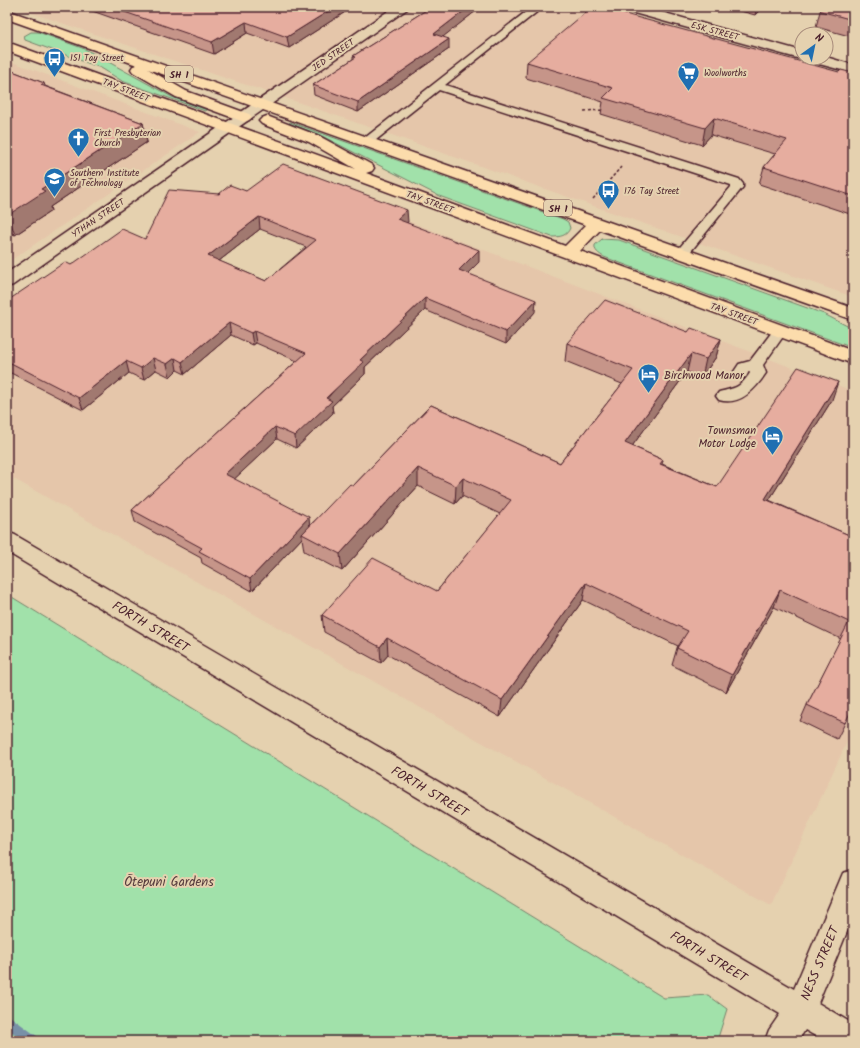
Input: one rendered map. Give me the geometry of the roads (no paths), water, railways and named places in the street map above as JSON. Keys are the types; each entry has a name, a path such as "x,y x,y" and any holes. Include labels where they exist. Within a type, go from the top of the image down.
{"highway":[{"name":"SH 1","path":"7,14 598,222 853,314"},
{"path":"15,40 35,27 46,27"},
{"name":"TAY STREET","path":"15,40 228,128 853,358"},
{"path":"95,45 181,94 314,139 402,188 442,207"},
{"path":"568,253 598,222"}],"street":[{"name":"JED STREET","path":"246,116 403,7"},
{"name":"ESK STREET","path":"628,7 794,53"},
{"path":"834,64 853,69"},
{"name":"YTHAN STREET","path":"7,281 246,116"},
{"name":"FORTH STREET","path":"7,541 853,1041"},
{"name":"NESS STREET","path":"780,1041 800,1010 853,883"}],"lane":[{"path":"367,141 538,7"},
{"path":"437,86 735,182 737,184 736,186 682,253"},
{"path":"755,366 758,373 746,391 737,395 724,396 744,368 755,366 780,331"}],"waterway":[{"path":"7,1020 34,1041"}],"place":[{"name":"151 Tay Street","path":"55,78"},
{"name":"Woolworths","path":"688,92"},
{"name":"First Presbyterian Church","path":"78,158"},
{"name":"Southern Institute of Technology","path":"55,198"},
{"name":"176 Tay Street","path":"609,210"},
{"name":"Birchwood Manor","path":"649,394"},
{"name":"Townsman Motor Lodge","path":"772,456"}],"park label":[{"name":"Ōtepuni Gardens","path":"169,881"}]}
